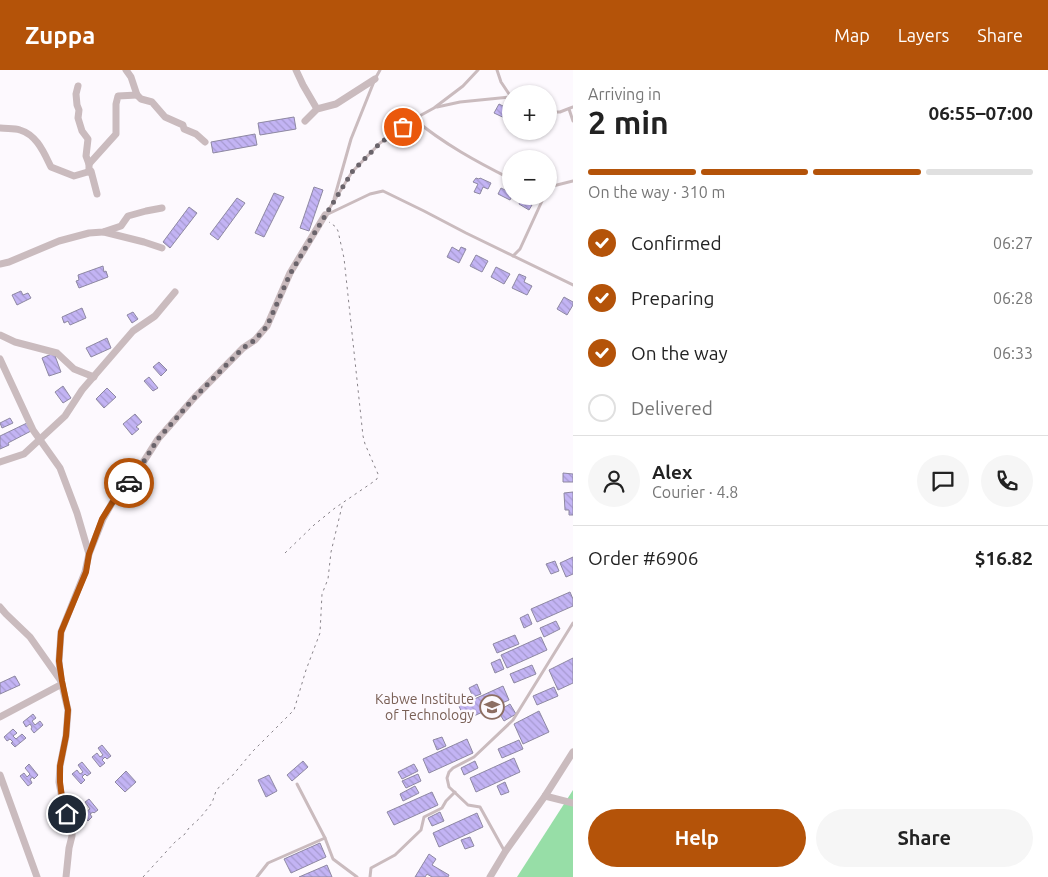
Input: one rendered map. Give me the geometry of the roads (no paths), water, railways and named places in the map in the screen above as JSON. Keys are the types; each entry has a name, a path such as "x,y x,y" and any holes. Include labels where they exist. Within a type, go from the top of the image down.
{"street":[{"path":"126,70 132,78 137,95 141,99 152,102 165,117 183,125 184,129 196,134 205,142"},
{"path":"296,70 317,109"},
{"path":"305,121 317,109 336,104 375,79"},
{"path":"78,86 76,94 76,105 79,110 78,118 82,131 88,139 86,156 93,174 97,194"},
{"path":"0,128 19,130 30,134 42,148 51,166 74,176 90,168 116,134 116,104 118,96 137,95"},
{"path":"0,264 59,241 89,233 103,232 121,226 128,216 146,210 162,208"},
{"path":"66,877 72,829 62,798 60,782 60,766 66,736 68,710 59,661 61,632 86,572 89,554 102,519 112,503 137,472 158,439 194,398 243,348 255,340 267,326 290,274 324,217"},
{"path":"103,232 162,248"},
{"path":"0,462 24,454 65,416 82,390 132,332 155,316 175,292"},
{"path":"0,335 15,342 57,353 74,369 94,377"},
{"path":"0,360 33,430 60,468 89,554"},
{"path":"0,606 30,637 62,683"},
{"path":"0,717 62,683"},
{"path":"490,877 573,752"},
{"path":"0,775 37,877"},
{"path":"545,796 573,803"}],"lane":[{"path":"332,204 351,139 380,70"},
{"path":"324,217 352,172 380,143 414,119 434,108 463,86 478,70"},
{"path":"497,70 503,85"},
{"path":"434,108 460,102 502,98"},
{"path":"557,112 573,107"},
{"path":"569,109 573,121"},
{"path":"414,119 434,136 478,163 502,175"},
{"path":"557,185 573,181"},
{"path":"324,217 370,194 383,191 573,285"},
{"path":"513,256 520,249 540,205"},
{"path":"505,852 480,807 468,805 449,786 447,778 453,768 474,757 512,720 573,622"},
{"path":"297,784 325,838 333,858 357,877"},
{"path":"370,877 371,868 395,855 421,830 424,817 442,808 455,792"},
{"path":"257,877 268,864 325,838"}],"place":[{"name":"Kabwe Institute of Technology","path":"492,707"}]}
